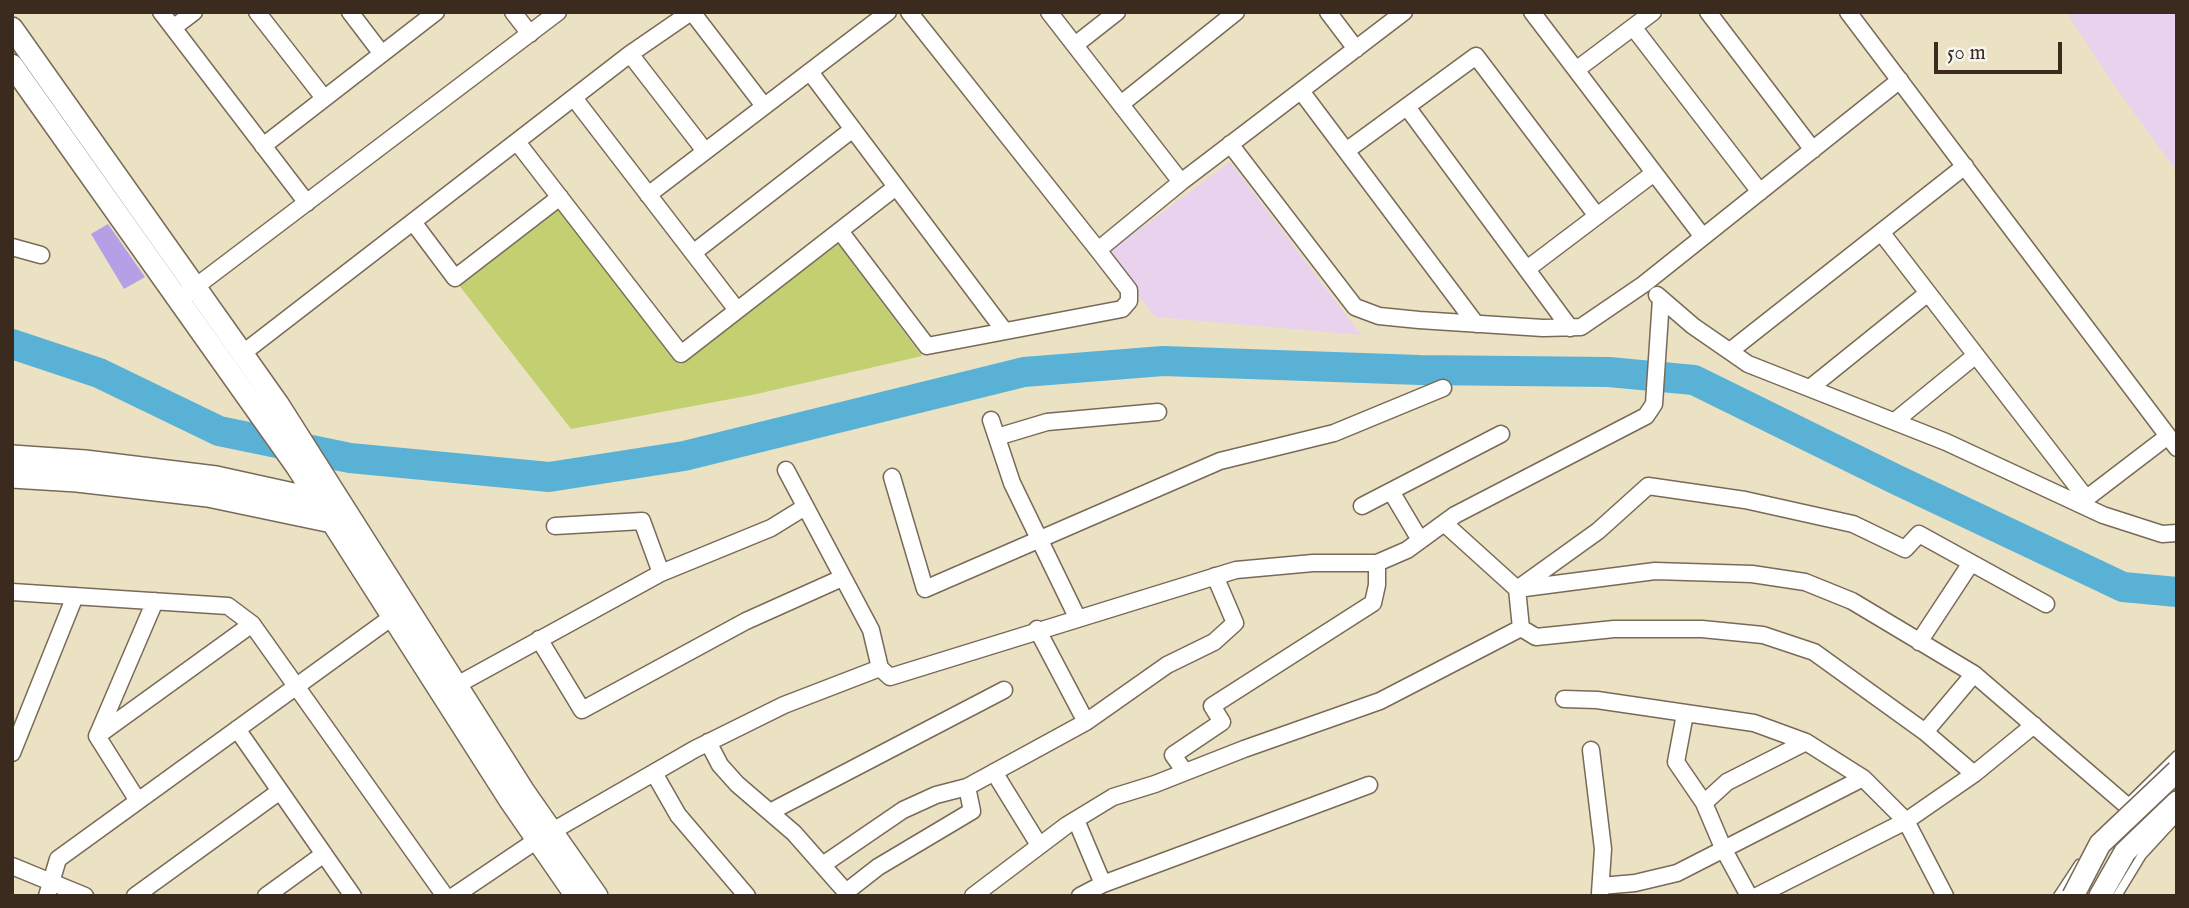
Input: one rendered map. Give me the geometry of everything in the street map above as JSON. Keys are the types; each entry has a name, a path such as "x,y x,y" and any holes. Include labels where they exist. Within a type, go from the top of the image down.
{"street":[{"path":"16,12 12,28 278,404 327,478 339,515 399,612 545,836 597,896"},
{"path":"161,12 307,203"},
{"path":"173,28 194,12"},
{"path":"257,12 324,98"},
{"path":"350,12 382,54"},
{"path":"263,146 436,12"},
{"path":"513,12 530,34"},
{"path":"179,300 558,12"},
{"path":"243,353 630,54 691,12 764,106"},
{"path":"648,194 888,12"},
{"path":"840,231 927,346 1003,329 1122,309 1129,301 1129,290 909,12"},
{"path":"1049,12 1181,182"},
{"path":"1075,45 1117,12"},
{"path":"1121,104 1236,12"},
{"path":"1328,12 1356,49"},
{"path":"1098,250 1181,182 1404,12"},
{"path":"1576,70 1653,12"},
{"path":"1708,12 1813,150"},
{"path":"1848,12 2172,442 2082,501"},
{"path":"1533,13 1703,237"},
{"path":"1633,27 1760,192"},
{"path":"630,54 705,151"},
{"path":"1346,151 1476,57 1597,216"},
{"path":"12,65 252,401 317,498 339,515"},
{"path":"810,72 1003,329"},
{"path":"1230,144 1356,307 1379,316 1476,324 1581,327 1644,284 1900,80"},
{"path":"1301,91 1476,324"},
{"path":"574,98 737,310"},
{"path":"1407,107 1570,328"},
{"path":"693,253 853,129"},
{"path":"517,142 681,354 896,187"},
{"path":"1730,351 1965,166"},
{"path":"1527,269 1654,173"},
{"path":"413,222 455,278 560,197"},
{"path":"1881,232 1976,355 2082,501"},
{"path":"12,247 41,255"},
{"path":"1644,284 1748,364 1946,442 2082,501 2103,515 2162,534 2177,533"},
{"path":"1810,388 1928,293"},
{"path":"786,470 871,630 880,668 890,677 1037,629 1236,570 1312,563 1377,563 1420,540 1444,523 1646,416 1654,404 1661,299"},
{"path":"1895,421 1976,355"},
{"path":"892,477 925,589 1220,461 1334,433 1443,388"},
{"path":"997,437 1047,422 1158,412"},
{"path":"991,420 1012,483 1077,617"},
{"path":"1362,506 1392,493 1501,434"},
{"path":"12,456 85,461 216,477 317,498"},
{"path":"12,477 77,481 208,496 339,515"},
{"path":"1517,589 1598,531 1648,486 1745,500 1853,524 1905,549 1919,534 2046,604"},
{"path":"1392,493 1420,540"},
{"path":"457,685 661,573 771,528 805,507"},
{"path":"555,526 642,521 661,573"},
{"path":"1444,523 1517,589 1521,628"},
{"path":"1185,772 1173,755 1223,722 1212,706 1373,603 1377,585 1377,563"},
{"path":"1919,642 1971,563"},
{"path":"1517,589 1655,571 1752,574 1816,587 1852,601 1974,674 2126,805"},
{"path":"824,864 903,810 936,795 967,787 1086,722 1167,664 1214,642 1235,624 1215,576"},
{"path":"539,639 582,710 746,621 842,578"},
{"path":"12,592 228,606 252,624 445,896"},
{"path":"12,752 75,596"},
{"path":"97,736 155,601"},
{"path":"399,612 457,685 545,836 576,896"},
{"path":"49,889 58,859 399,612"},
{"path":"97,736 252,624"},
{"path":"973,896 1040,845 1113,797 1380,701 1521,628"},
{"path":"1521,628 1536,637 1614,629 1702,629 1763,635 1814,652 1925,732 1975,774"},
{"path":"1037,629 1086,722"},
{"path":"454,896 545,836 708,742 784,705 880,668"},
{"path":"1925,732 1974,674"},
{"path":"771,812 1004,690"},
{"path":"1564,699 1597,700 1754,723 1806,742 1863,778 1906,821 1945,896"},
{"path":"1685,714 1676,762 1704,803 1724,850 1749,896"},
{"path":"1756,896 1906,821 1975,774 2034,725"},
{"path":"237,729 353,896"},
{"path":"97,736 138,802"},
{"path":"708,742 720,765 737,784 771,812 824,864 846,892 878,867 972,811 967,787"},
{"path":"1704,803 1727,782 1806,742"},
{"path":"1591,750 1603,849 1601,891 1677,873 1863,778"},
{"path":"2073,896 2101,844 2174,767"},
{"path":"994,772 1040,845"},
{"path":"654,773 678,815 747,896"},
{"path":"1080,896 1103,884 1369,785"},
{"path":"135,896 280,791"},
{"path":"2100,896 2125,852 2177,802"},
{"path":"1076,820 1103,884"},
{"path":"266,896 324,854"},
{"path":"12,866 49,889 85,896"}],"lane":[{"path":"2058,896 2094,842 2126,805 2174,767"},
{"path":"2117,896 2142,855 2177,817"}],"shaded area":[{"path":"2066,12 2177,12 2177,172 2116,88"},
{"path":"1230,162 1361,335 1155,317 1106,254"}],"green space":[{"path":"558,206 680,365 838,244 922,356 752,395 571,429 458,284"}],"building":[{"path":"108,224 145,277 124,289 91,234"}],"waterway":[{"path":"12,344 99,373 219,431 350,458 549,477 684,456 1024,372 1163,361 1420,370 1609,372 1694,380 2123,587 2177,592"}]}
